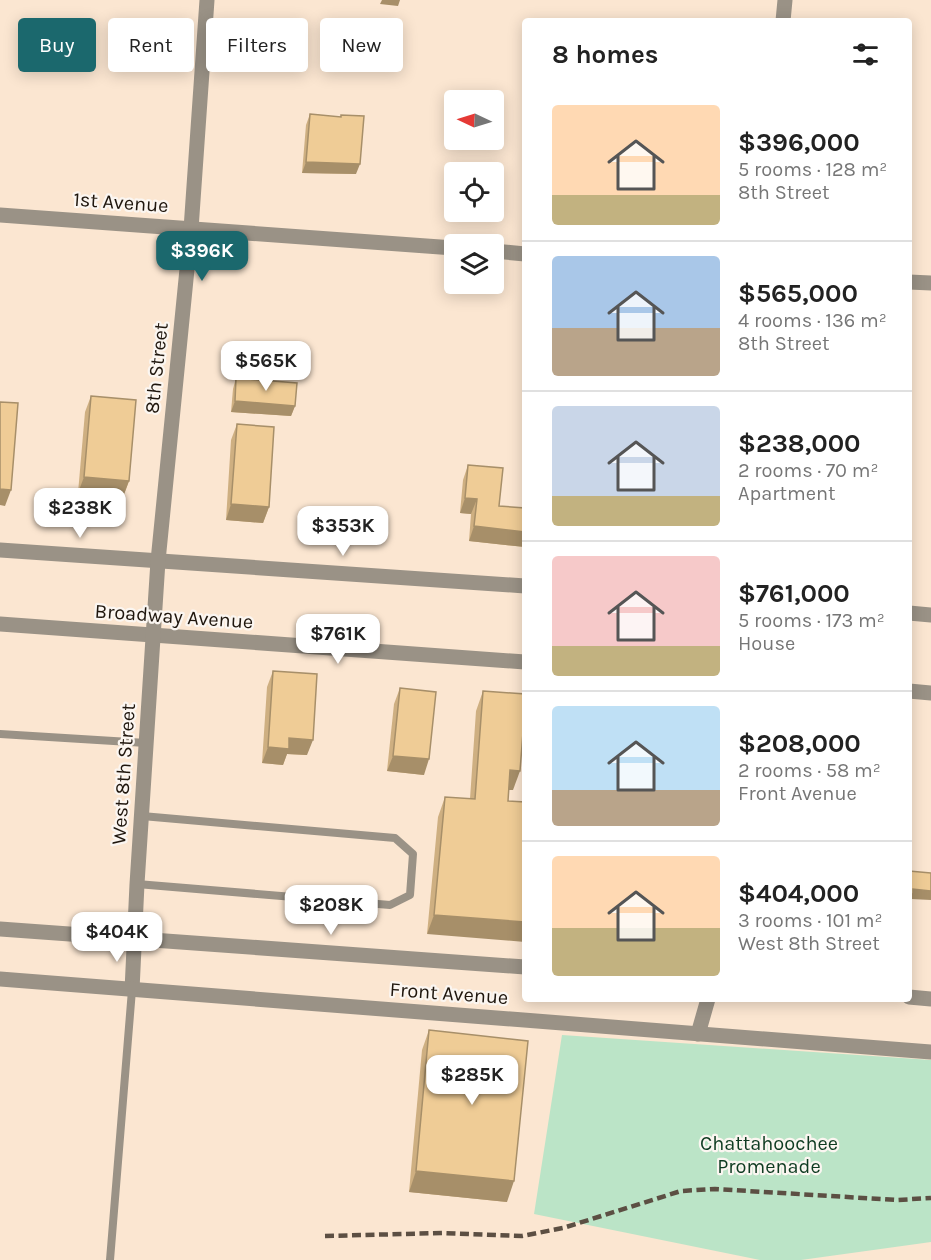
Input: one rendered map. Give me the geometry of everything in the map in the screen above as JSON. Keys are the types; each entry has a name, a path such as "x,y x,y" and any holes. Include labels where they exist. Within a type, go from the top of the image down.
{"street":[{"name":"8th Street","path":"158,561 191,229 207,0"},
{"path":"783,18 785,0"},
{"name":"1st Avenue","path":"0,215 444,247"},
{"path":"504,252 522,254"},
{"path":"912,282 931,283"},
{"path":"0,550 522,586"},
{"name":"West 8th Street","path":"132,990 158,561"},
{"path":"912,613 931,615"},
{"name":"Broadway Avenue","path":"0,624 522,662"},
{"path":"912,691 931,693"},
{"name":"Front Avenue","path":"0,928 522,967"},
{"name":"Front Avenue","path":"0,979 931,1052"},
{"path":"912,997 931,999"},
{"path":"698,1034 707,1002"}],"lane":[{"path":"0,734 146,743"},
{"path":"137,884 390,905 410,895 413,855 395,838 142,816"},
{"path":"110,1260 132,990"}],"green space":[{"name":"Chattahoochee Promenade","path":"562,1035 931,1060 931,1242 801,1260 760,1260 534,1214"}],"building":[{"path":"310,114 341,117 341,115 364,116 360,164 306,162"},
{"path":"236,378 297,383 295,406 235,401"},
{"path":"91,396 136,400 129,481 84,477"},
{"path":"0,402 18,403 11,490 0,489"},
{"path":"237,424 274,427 269,507 231,504"},
{"path":"468,465 503,468 499,506 522,508 522,532 474,526 477,499 465,498"},
{"path":"273,671 317,674 313,740 289,738 289,749 268,747"},
{"path":"400,688 436,692 429,759 393,756"},
{"path":"483,691 522,694 520,771 510,770 508,801 522,802 522,922 434,915 445,797 475,799"},
{"path":"912,871 931,873 931,891 913,889 913,894"},
{"path":"429,1030 528,1041 514,1181 416,1171"}],"railway":[{"path":"325,1236 442,1233 522,1236 563,1228 681,1191 715,1189 897,1200 931,1198"}]}
